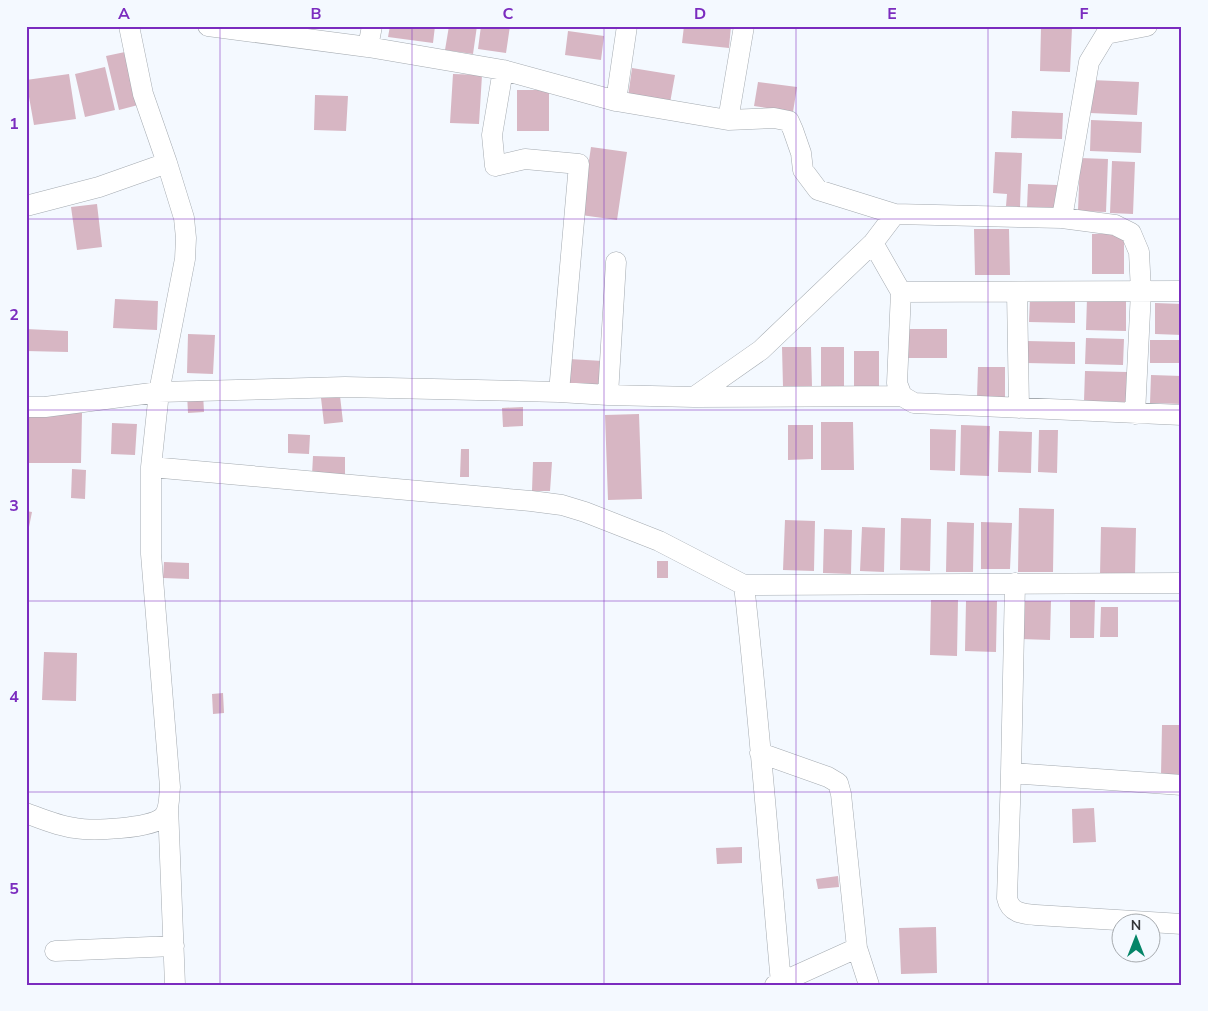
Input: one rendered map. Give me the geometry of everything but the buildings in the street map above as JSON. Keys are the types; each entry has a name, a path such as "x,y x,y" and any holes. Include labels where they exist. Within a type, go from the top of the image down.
{"street":[{"path":"129,26 142,94 167,163 184,218 186,238 186,259 158,392 151,467 151,554 170,787 168,806 176,985"},
{"path":"208,26 368,47 503,70 616,102 728,120 774,118 789,121 800,153 803,170 818,190 895,214 1062,218 1116,225 1131,233 1139,252 1141,291 1135,414"},
{"path":"368,47 372,26"},
{"path":"616,102 627,26"},
{"path":"728,120 744,26"},
{"path":"1062,218 1089,62 1106,34 1147,26"},
{"path":"503,70 492,135 495,166 525,159 579,164 559,392"},
{"path":"26,206 99,187 167,163"},
{"path":"694,397 761,350 873,243 895,214"},
{"path":"873,243 901,292 897,383 902,396"},
{"path":"608,395 616,262"},
{"path":"901,292 1182,291"},
{"path":"1017,292 1019,408"},
{"path":"26,408 45,408 158,392 346,387 694,397 902,396 914,403 1182,415"},
{"path":"151,467 562,505 659,541 744,585 1015,582 1182,583"},
{"path":"1015,582 1008,905 1021,914 1036,916 1182,924"},
{"path":"744,585 756,693 778,984 857,948"},
{"path":"760,753 828,777 838,784 841,794 857,948 869,985"},
{"path":"1011,773 1182,785"},
{"path":"26,813 76,829 107,829 150,824 163,817 168,806"},
{"path":"55,951 174,946"}]}
